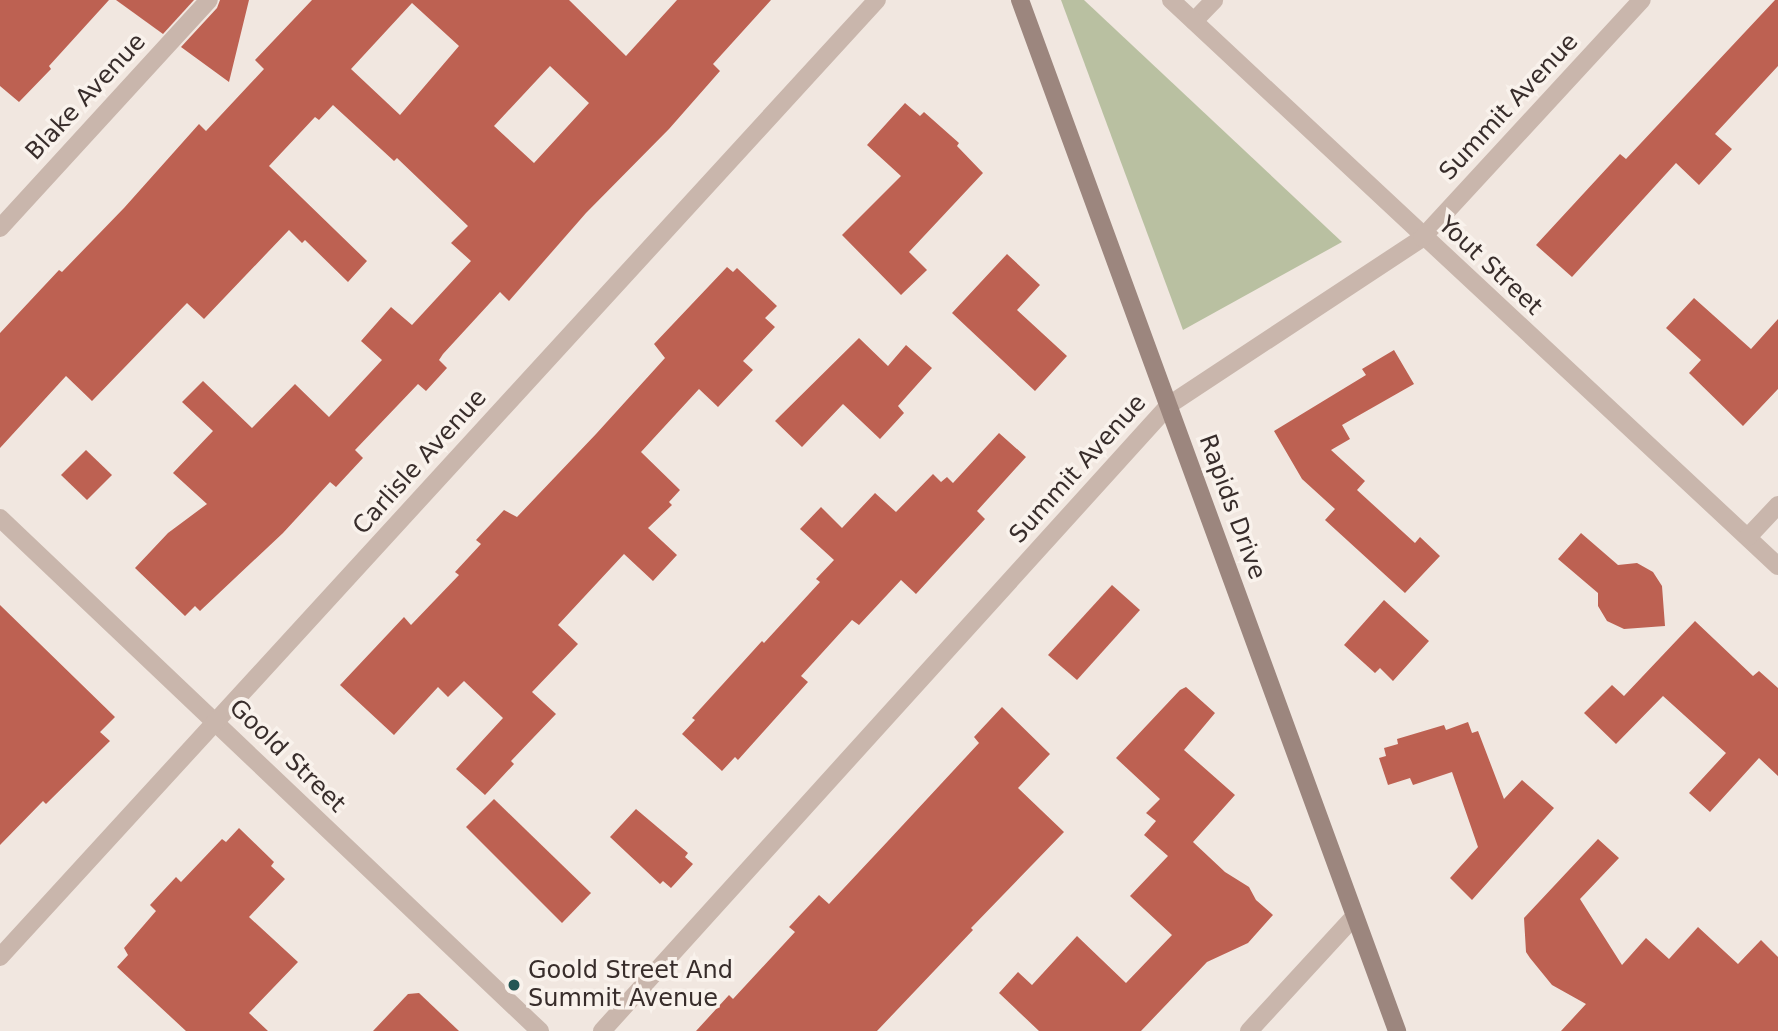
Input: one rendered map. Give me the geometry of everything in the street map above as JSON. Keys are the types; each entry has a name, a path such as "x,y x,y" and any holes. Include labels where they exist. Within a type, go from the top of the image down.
{"street":[{"name":"Blake Avenue","path":"0,228 209,0"},
{"name":"Carlisle Avenue","path":"0,957 877,0"},
{"name":"Rapids Drive","path":"1020,0 1397,1031"},
{"name":"Yout Street","path":"1171,0 1422,238 1778,566"},
{"path":"1194,21 1214,0"},
{"name":"Summit Avenue","path":"602,1031 1169,405 1422,238 1642,0"},
{"path":"1748,537 1778,505"},
{"name":"Goold Street","path":"0,518 540,1031"},
{"path":"1250,1031 1354,916"}],"green space":[{"path":"1061,0 1084,0 1342,242 1183,330"}],"building":[{"path":"0,0 109,0 49,66 51,69 19,102 0,86"},
{"path":"116,0 194,0 163,34"},
{"path":"220,0 249,0 229,82 181,47 217,8"},
{"path":"312,0 569,0 626,56 677,0 771,0 713,64 720,71 669,129 586,213 509,301 500,292 443,354 439,360 447,368 426,391 418,384 355,450 363,458 336,487 330,482 283,533 200,611 195,606 185,616 135,568 168,533 207,504 173,473 213,431 182,402 203,381 252,428 295,384 329,417 382,360 361,341 391,307 412,325 471,261 451,243 468,226 397,158 394,161 333,105 319,120 315,117 269,166 367,261 348,282 305,240 302,243 289,230 204,319 187,303 92,401 66,376 0,448 0,333 59,270 62,272 124,208 199,124 206,131 264,69 255,60","holes":["412,3 459,46 400,115 351,69","550,66 589,103 534,163 494,126"]},
{"path":"1775,0 1778,0 1778,66 1715,134 1732,149 1699,185 1676,163 1572,277 1536,245 1620,154 1626,159"},
{"path":"905,103 920,116 924,112 959,143 957,146 983,173 909,252 927,270 901,295 842,235 901,176 867,145"},
{"path":"1007,254 1040,285 1017,310 1067,356 1035,391 952,313"},
{"path":"727,267 733,272 737,268 777,306 765,318 775,327 743,361 753,370 718,407 699,389 641,452 680,490 669,502 672,505 648,528 677,555 653,581 624,554 558,625 578,644 532,692 556,714 511,761 514,764 485,795 456,769 503,718 464,681 448,697 438,687 394,735 340,685 404,617 411,625 459,575 455,572 481,544 476,540 504,510 517,517 596,434 665,358 654,344"},
{"path":"1694,298 1751,349 1778,319 1778,389 1743,426 1689,373 1701,360 1666,328"},
{"path":"859,338 888,366 906,345 932,368 898,406 904,413 880,439 843,404 802,447 775,421"},
{"path":"1394,350 1414,384 1342,425 1350,439 1331,450 1365,481 1357,490 1415,543 1420,537 1440,556 1405,593 1325,520 1335,509 1302,479 1274,431 1366,375 1362,369"},
{"path":"999,433 1026,457 977,511 985,519 916,594 901,580 859,625 852,620 801,676 808,682 738,760 735,757 722,771 682,734 695,720 692,718 820,582 816,579 834,560 800,529 821,507 842,528 875,493 896,512 933,474 941,482 947,477 953,483"},
{"path":"86,450 112,475 87,500 61,475"},
{"path":"1581,533 1618,565 1637,563 1653,572 1662,586 1665,626 1624,629 1607,621 1598,606 1598,593 1558,559"},
{"path":"1112,585 1140,610 1077,680 1048,655"},
{"path":"1384,600 1429,641 1393,681 1380,668 1375,673 1344,645"},
{"path":"0,605 115,717 100,732 110,741 46,804 43,801 0,845"},
{"path":"1695,621 1753,676 1759,671 1778,688 1778,776 1759,758 1710,812 1689,793 1726,753 1663,696 1616,744 1584,713 1612,685 1624,696"},
{"path":"1186,687 1215,713 1184,750 1235,795 1193,842 1225,872 1249,887 1256,900 1273,915 1248,943 1207,962 1141,1031 1039,1031 999,993 1018,972 1032,985 1077,936 1126,983 1172,935 1130,896 1168,856 1144,835 1156,821 1146,813 1160,799 1116,758 1180,690"},
{"path":"1002,707 1050,754 1018,788 1064,832 971,928 973,930 877,1031 696,1031 729,995 733,999 795,932 789,927 819,895 829,904 979,743 974,737"},
{"path":"1468,722 1472,733 1478,731 1504,799 1522,780 1554,808 1472,900 1450,878 1478,847 1452,772 1413,785 1410,778 1388,785 1379,758 1386,756 1384,748 1398,744 1397,739 1444,725 1446,730"},
{"path":"494,799 591,893 562,923 466,827"},
{"path":"636,809 688,853 685,857 693,864 671,888 663,881 660,884 610,837"},
{"path":"239,828 274,862 271,866 285,879 249,917 298,962 249,1013 268,1031 186,1031 117,967 128,955 124,948 156,911 150,905 176,877 181,882 222,839 226,842"},
{"path":"1598,839 1619,858 1580,899 1622,965 1646,938 1669,959 1698,927 1738,964 1761,940 1778,957 1778,1031 1561,1031 1586,1004 1552,985 1530,958 1526,952 1524,918"},
{"path":"419,993 459,1031 373,1031 408,994"}],"place":[{"name":"Goold Street And Summit Avenue","path":"514,985"}]}
